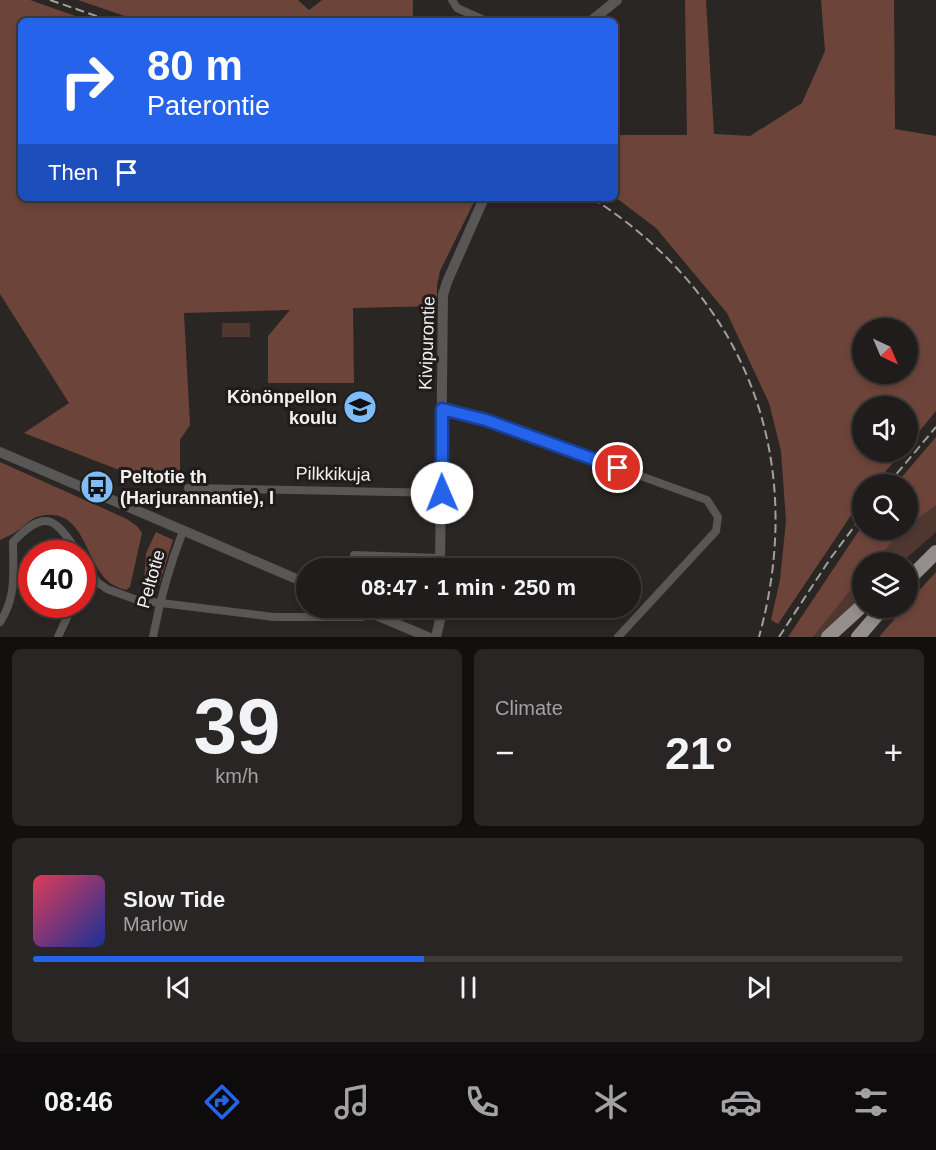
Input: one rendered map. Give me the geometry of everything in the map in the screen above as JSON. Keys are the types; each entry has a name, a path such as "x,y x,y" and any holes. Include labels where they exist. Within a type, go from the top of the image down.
{"highway":[{"path":"918,557 936,540"},
{"path":"918,570 936,552"},
{"path":"828,637 852,615"},
{"path":"858,637 874,618"}],"street":[{"path":"452,0 457,8 479,18"},
{"path":"595,18 617,0"},
{"name":"Kivipurontie","path":"440,558 443,295 483,201"},
{"path":"442,409 486,420 707,500 718,518 716,531 618,637"},
{"path":"0,452 296,579"},
{"name":"Pilkkikuja","path":"188,488 442,493"},
{"path":"0,622 10,606 12,594 13,542 23,531 47,520 56,522 69,540"},
{"name":"Peltotie","path":"153,637 166,576 183,531"},
{"path":"354,555 386,558"},
{"path":"97,582 108,590 159,604 274,617 296,617"},
{"path":"58,637 67,618"},
{"path":"384,618 428,637"},
{"path":"436,637 440,618"}],"shaded area":[{"path":"0,0 30,0 81,18 18,18 18,201 475,201 440,271 437,306 353,308 354,383 268,383 268,336 290,310 184,313 190,425 180,440 180,480 162,482 132,475 24,433 69,403 0,294"},
{"path":"78,0 298,0 309,10 322,0 413,0 413,18 130,18"},
{"path":"685,0 706,0 714,134 750,136 802,103 825,51 821,0 894,0 895,129 936,136 936,411 918,433 918,396 852,396 852,462 894,462 883,474 852,474 852,514 778,624 771,620 780,580 786,521 781,451 769,403 727,313 656,228 618,199 618,133 620,135 687,135"},
{"path":"222,323 250,323 250,337 222,337"},
{"path":"936,437 936,505 918,518 918,474 905,474 915,462 918,462 918,458"},
{"path":"0,462 127,519 142,533 130,587 126,590 109,582 96,565 96,540 83,540 75,527 66,519 55,515 36,517 0,540"},
{"path":"936,505 936,532 913,552 883,552 894,540 918,540 918,518"},
{"path":"156,532 173,540 159,585 150,586 144,583 146,553"},
{"path":"853,540 894,540 883,552 852,552 852,588 813,637 788,637"},
{"path":"936,572 936,637 879,637 895,618 918,618 918,592"},
{"path":"852,588 852,607 820,637 813,637"}],"railway":[{"path":"50,0 102,18"},
{"path":"596,201 646,238 690,283 726,334 752,388 769,446 775,508 772,571 759,637"},
{"path":"896,474 936,427"},
{"path":"779,637 852,529"}],"place":[{"name":"Könönpellon koulu","path":"360,407"},
{"name":"Peltotie th (Harjurannantie), I","path":"97,487"}],"route":[{"path":"442,493 442,409 486,420 618,468"}]}
